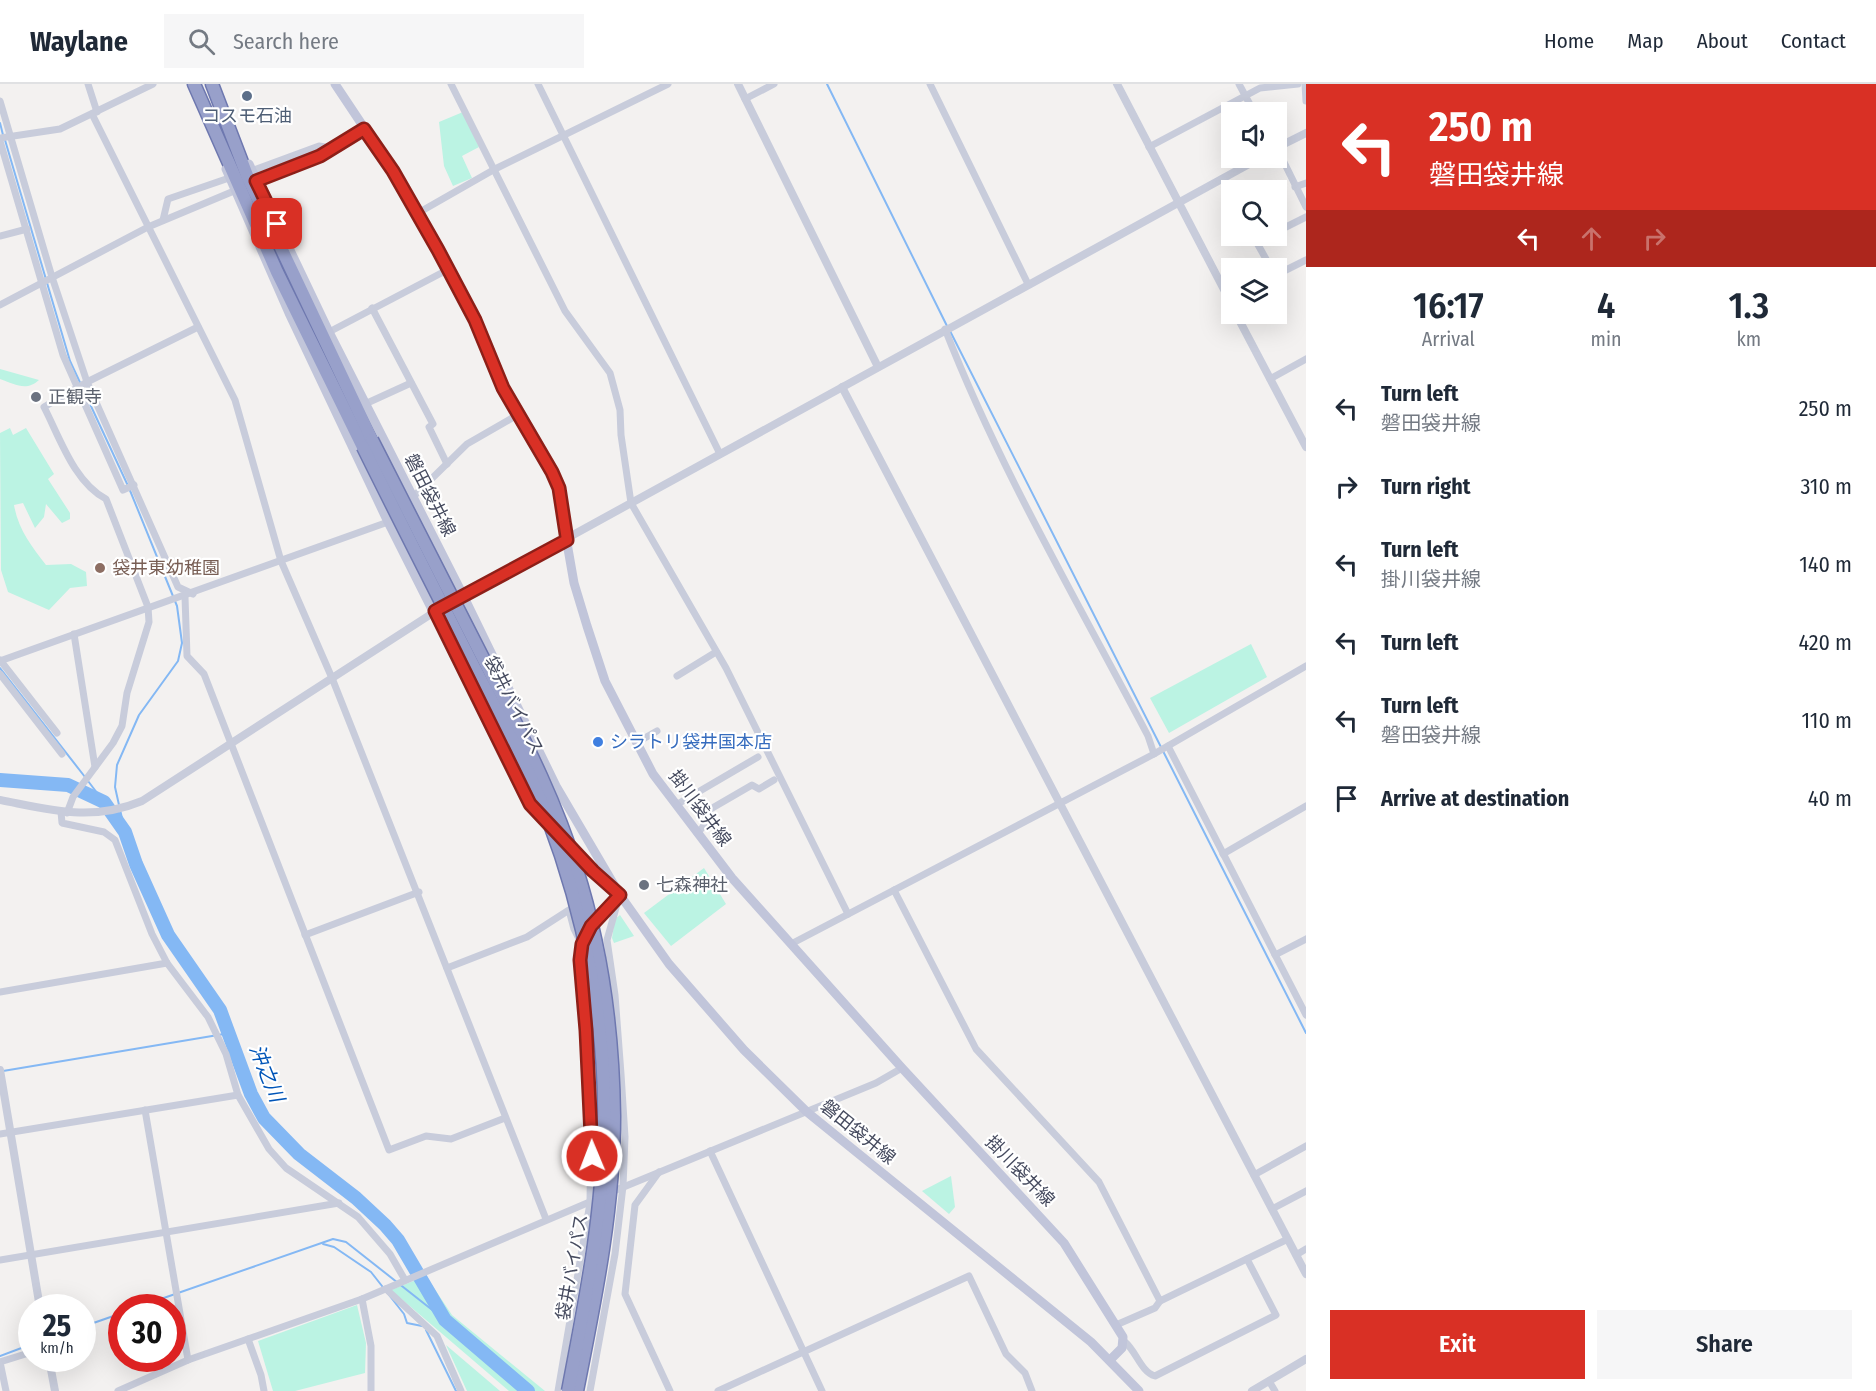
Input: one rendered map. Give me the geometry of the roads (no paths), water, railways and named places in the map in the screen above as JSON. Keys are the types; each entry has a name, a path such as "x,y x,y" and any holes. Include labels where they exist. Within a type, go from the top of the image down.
{"highway":[{"name":"袋井バイパス","path":"194,84 277,273 532,754 559,817 576,868 600,961 613,1079 612,1166 601,1266 577,1391"},
{"name":"袋井バイパス","path":"212,84 248,178 367,444 521,758 548,819 576,912 595,1003 603,1079 604,1122 600,1205 561,1390"}],"main road":[{"name":"掛川袋井線","path":"335,84 418,213 475,320 503,388 556,480 574,583 605,681 636,743 676,805 732,878 902,1068 1064,1243 1125,1342"},
{"name":"磐田袋井線","path":"220,106 233,124 251,171 329,332 463,595 556,786 620,895 697,997 744,1050 807,1112 984,1253 1110,1360"},
{"name":"磐田袋井線","path":"208,120 234,190 388,522 435,611 530,804 593,871 620,895"},
{"path":"1125,1342 1110,1360 1139,1391"}],"street":[{"path":"88,84 95,113 148,227 235,400 281,561 332,678 546,1219"},
{"path":"130,487 123,490 82,386 27,228 0,137 60,129 153,84"},
{"path":"451,84 565,311 610,373 620,410 623,454 631,503 716,652 848,914"},
{"path":"538,84 720,454"},
{"path":"418,213 495,169 668,84"},
{"path":"738,84 878,367"},
{"path":"745,99 774,84"},
{"path":"930,84 1028,284"},
{"path":"1117,84 1221,283"},
{"path":"1239,84 1248,102"},
{"path":"1149,147 1268,86 1298,84"},
{"path":"1305,84 1306,101"},
{"path":"0,101 11,136 46,280 82,386 178,587 192,594"},
{"path":"256,181 320,156 364,129"},
{"path":"1287,142 1306,133"},
{"path":"251,171 319,146 332,148"},
{"path":"0,800 64,812 95,814 124,809 142,801 435,611 1241,168"},
{"path":"1286,168 1306,207"},
{"path":"164,220 168,199 229,178"},
{"path":"1295,187 1306,183"},
{"path":"0,305 148,227 234,190"},
{"path":"1287,226 1306,217"},
{"path":"0,236 27,228"},
{"path":"1287,270 1306,260"},
{"path":"329,332 449,269"},
{"path":"372,308 433,424 429,427 447,464"},
{"path":"1241,324 1306,447"},
{"path":"198,327 44,407 72,463 93,492 106,499 148,607 149,622 127,693 122,726 73,797 64,812 62,823 93,828 115,840 140,909 167,963 208,1017 226,1054 238,1095 269,1149 286,1168 358,1217 390,1254 405,1280"},
{"path":"945,329 965,379 999,450 1148,736 1155,754"},
{"path":"1270,379 1306,359"},
{"path":"365,404 411,383"},
{"path":"842,387 1306,1274"},
{"path":"413,497 467,444 519,414"},
{"path":"57,733 0,661 148,607 183,598 388,522"},
{"path":"183,598 187,656 204,674 389,1150 426,1136 451,1139 505,1118"},
{"path":"74,634 95,767"},
{"path":"677,676 716,652"},
{"path":"790,944 1155,754 1306,666"},
{"path":"0,674 62,754"},
{"path":"636,743 657,731"},
{"path":"1167,747 1306,1015"},
{"path":"676,805 758,757"},
{"path":"697,833 704,826 702,814 752,785 759,789 774,780"},
{"path":"1223,854 1306,806"},
{"path":"894,890 976,1048 1099,1182 1160,1301"},
{"path":"305,935 418,892"},
{"path":"561,1390 590,1203 591,1114 580,960 582,944 591,926 620,895"},
{"path":"590,1391 624,1186 625,1137 621,1074 615,995 607,940 620,895"},
{"path":"447,968 527,937 569,909 574,929 582,944"},
{"path":"1275,955 1306,939"},
{"path":"0,992 167,963"},
{"path":"118,1391 188,1360 362,1299 546,1219 590,1203 624,1186 876,1083 902,1068"},
{"path":"0,1070 38,1294"},
{"path":"0,1134 238,1095"},
{"path":"145,1110 188,1360"},
{"path":"1254,1175 1306,1146"},
{"path":"710,1151 822,1391"},
{"path":"659,1172 635,1205 625,1294 670,1391"},
{"path":"1272,1209 1306,1191"},
{"path":"0,1260 339,1203"},
{"path":"1116,1324 1155,1308 1160,1301 1288,1239"},
{"path":"1296,1255 1306,1249"},
{"path":"1125,1342 1149,1374 1155,1376 1276,1315 1247,1259"},
{"path":"718,1391 969,1276 1006,1354 1025,1373 1032,1391"},
{"path":"386,1289 437,1336 461,1391"},
{"path":"362,1299 371,1346 371,1391"},
{"path":"248,1339 261,1375 264,1391"},
{"path":"6,1391 0,1362 18,1356"},
{"path":"1252,1391 1306,1359"},
{"path":"51,1372 55,1391"},
{"path":"1269,1381 1275,1391"}],"waterway":[{"path":"827,84 947,326"},
{"path":"0,123 3,135"},
{"path":"5,140 70,361 129,488 177,606 182,643 178,661 139,715 117,765 115,787 125,832"},
{"path":"950,331 1306,1033"},
{"path":"0,668 85,777"},
{"name":"沖之川","path":"0,780 68,785 104,802 125,832 136,864 168,935 220,1010 251,1094 264,1118 299,1154 356,1198 385,1225 398,1240 445,1320 528,1391"},
{"path":"88,781 104,802"},
{"path":"3,1071 230,1033"},
{"path":"175,1294 333,1239 346,1242 445,1320"},
{"path":"323,1244 334,1247 371,1272 404,1314 407,1323 422,1326"},
{"path":"96,1322 108,1318"},
{"path":"426,1330 456,1391"},
{"path":"0,1356 18,1349"}],"place":[{"name":"コスモ石油","path":"247,96"},
{"name":"正観寺","path":"36,397"},
{"name":"袋井東幼稚園","path":"100,568"},
{"name":"シラトリ袋井国本店","path":"598,742"},
{"name":"七森神社","path":"644,885"}]}
